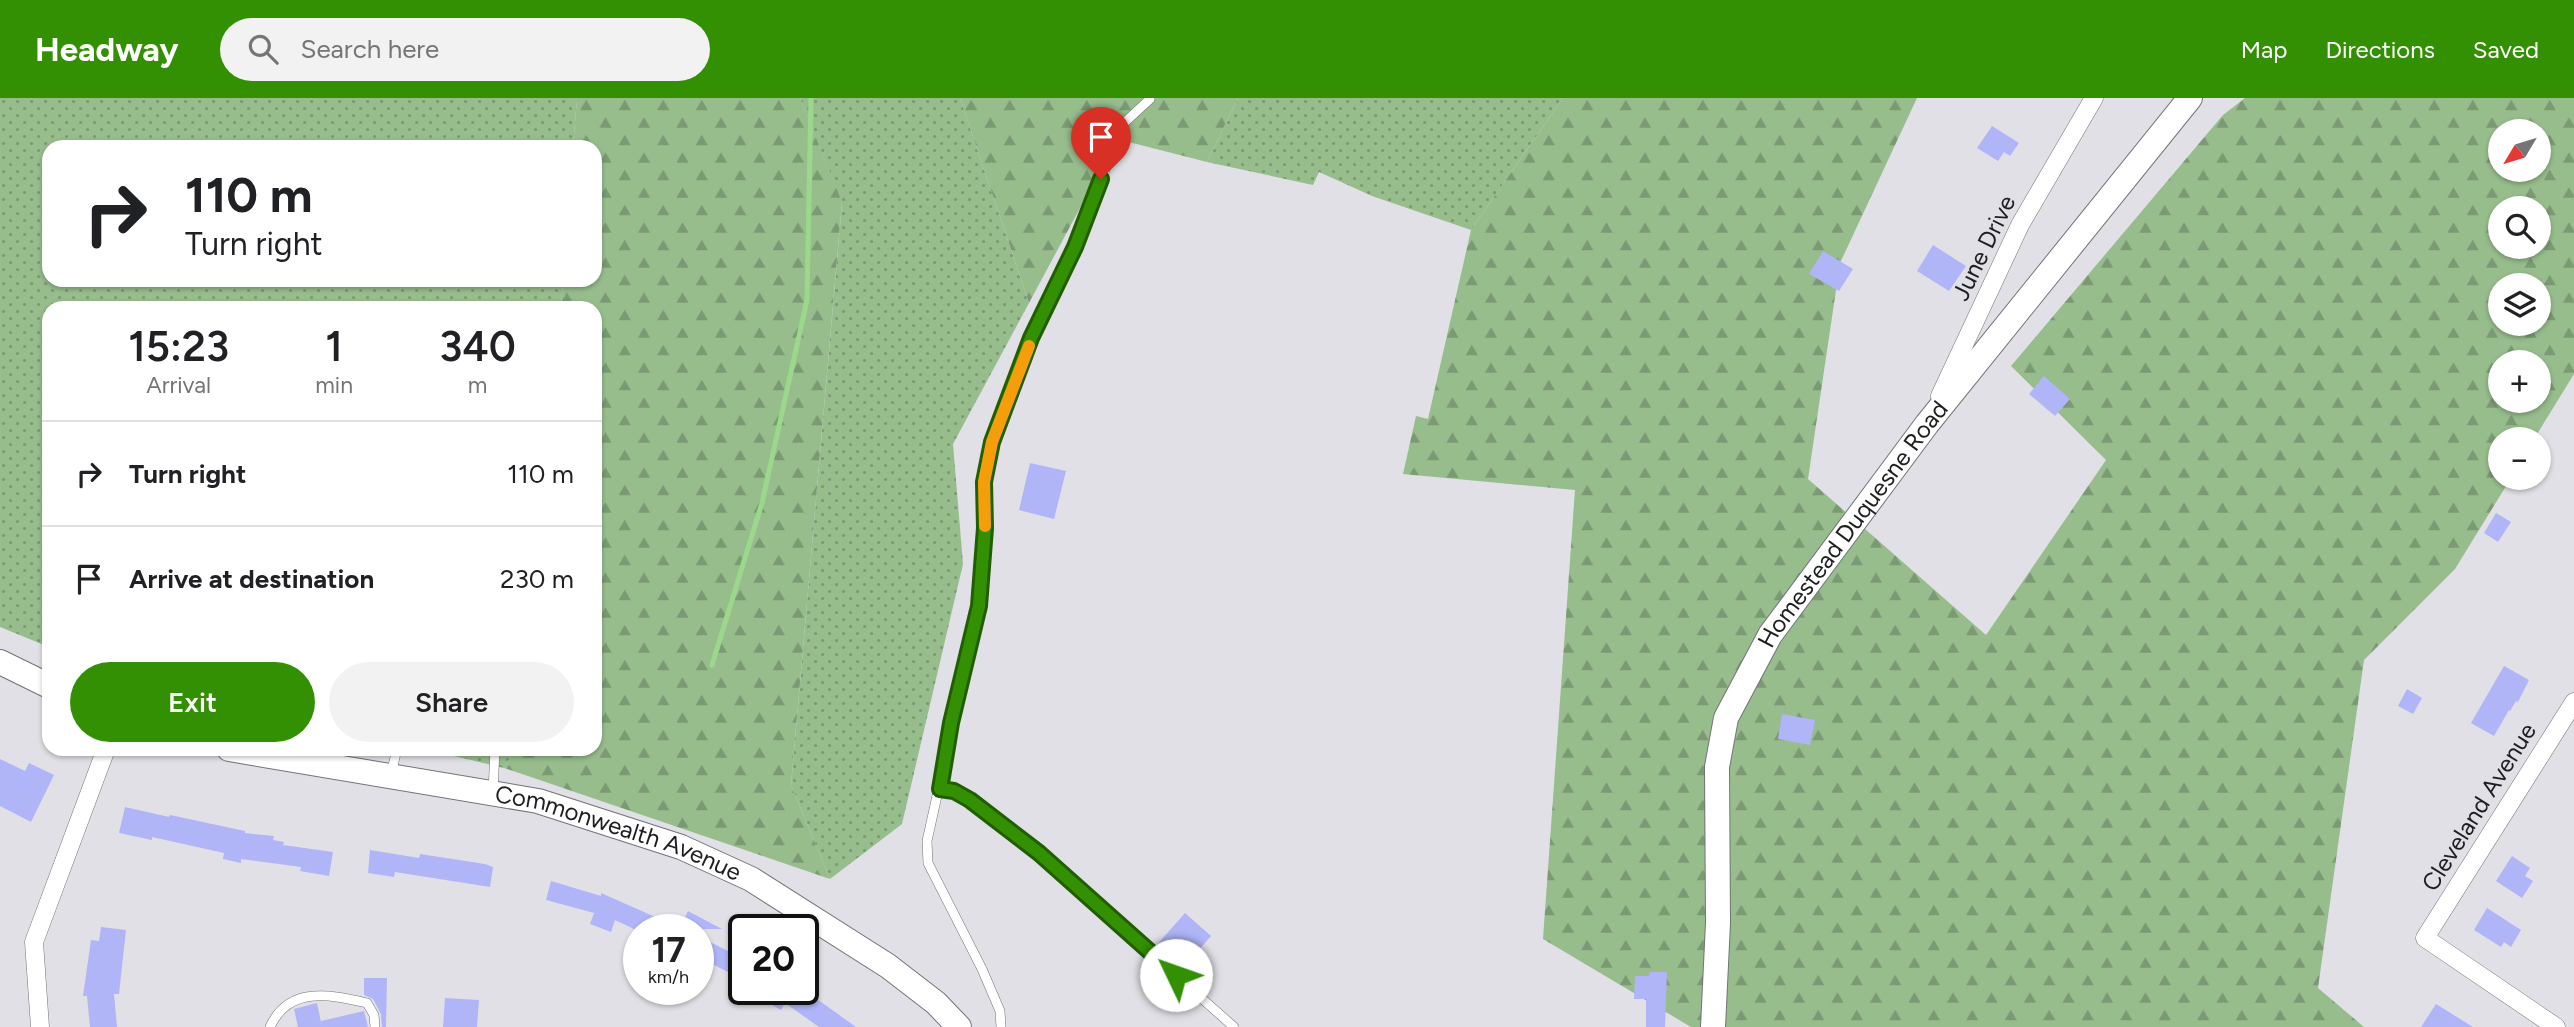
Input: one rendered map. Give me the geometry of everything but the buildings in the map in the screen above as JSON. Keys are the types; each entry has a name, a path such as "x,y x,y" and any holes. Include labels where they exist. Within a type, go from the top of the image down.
{"street":[{"name":"June Drive","path":"1927,425 2020,225 2094,98"},
{"name":"Homestead Duquesne Road","path":"1713,1027 1718,923 1717,767 1726,718 1770,635 1927,425 2190,98"},
{"path":"0,662 42,683"},
{"name":"Cleveland Avenue","path":"2556,1027 2425,938 2574,702"},
{"path":"40,1027 34,942 103,756"},
{"name":"Commonwealth Avenue","path":"271,756 538,801 681,847 751,878 888,966 936,1003 959,1027"}],"lane":[{"path":"1002,1027 1000,1011 982,969 928,863 927,841 979,606 984,540 984,482 992,442 1031,338 1075,247 1123,124 1150,99"},
{"path":"390,776 395,756"},
{"path":"494,793 495,756"},
{"path":"940,789 954,791 970,800 1039,853 1234,1027"},
{"path":"270,1027 283,1009 297,999 326,995 367,1003 374,1015 375,1027"}],"green space":[{"path":"0,98 577,98 574,140 42,140 42,287 562,287 562,301 42,301 42,644 0,627"},
{"path":"577,98 800,98 842,202 791,785 830,879 504,768 511,756 602,756 602,301 562,301 562,287 602,287 602,140 574,140"},
{"path":"800,98 960,98 1029,303 953,444 963,564 902,824 830,879 791,785 842,203"},
{"path":"960,98 1238,98 1207,162 1117,139 1029,303"},
{"path":"1238,98 1563,98 1471,230 1372,196 1319,172 1313,185 1207,162"},
{"path":"1563,98 1917,98 1840,263 1808,479 1986,635 2106,460 2011,366 2223,115 2245,98 2574,98 2574,374 2551,411 2551,350 2488,350 2488,413 2550,413 2541,427 2488,427 2488,490 2504,490 2455,569 2364,660 2318,988 2364,1027 1691,1027 1543,939 1575,490 1403,474 1416,416 1428,419 1471,230"},
{"path":"454,756 511,756 504,768"}],"waterway":[{"path":"712,665 762,503 807,300 811,98"}],"slow traffic":[{"path":"985,526 984,482 992,442 1029,346"}],"route":[{"path":"1101,179 1075,247 1031,338 992,442 984,482 985,528 979,606 951,723 940,789 954,791 970,800 1039,853 1176,975"}]}
